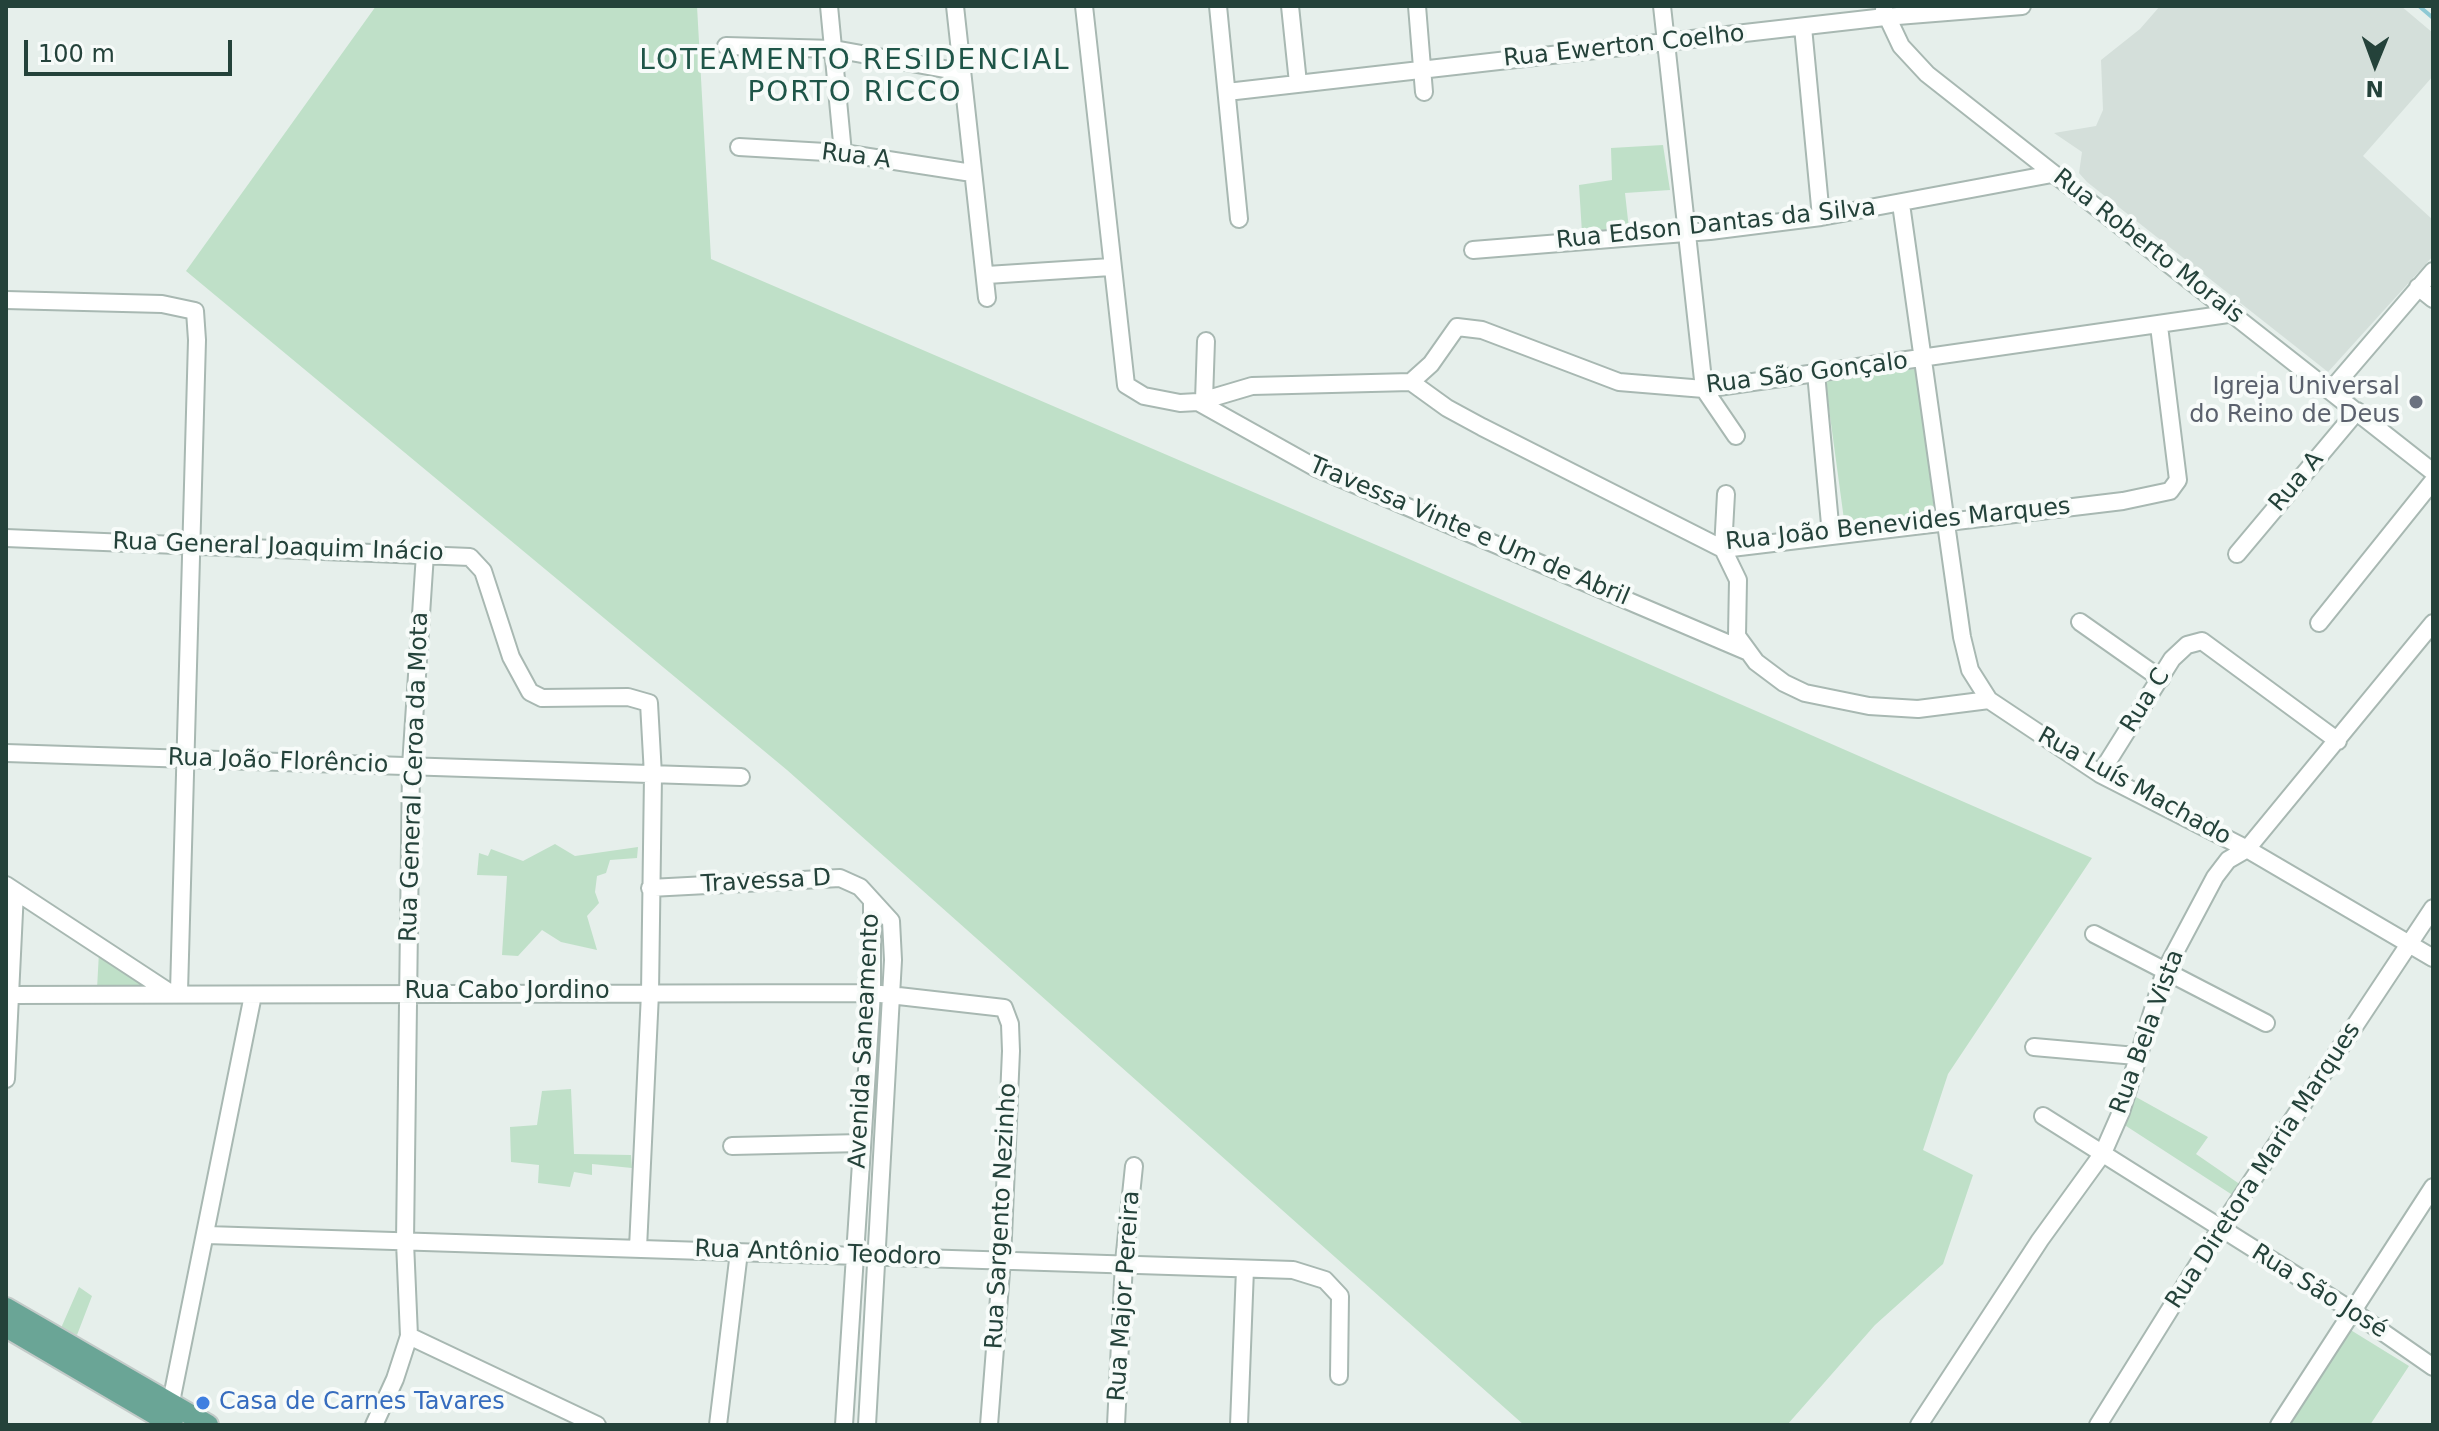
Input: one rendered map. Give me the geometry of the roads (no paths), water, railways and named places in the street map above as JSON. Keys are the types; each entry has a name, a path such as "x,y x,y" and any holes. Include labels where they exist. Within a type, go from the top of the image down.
{"main road":[{"path":"6,1308 168,1419"},
{"path":"6,1327 168,1419 208,1425"}],"street":[{"path":"829,6 843,153"},
{"path":"955,6 972,173 987,275 987,298"},
{"path":"1084,6 1124,380 1129,389 1144,396 1201,401 1252,386 1411,382"},
{"path":"1218,6 1239,219"},
{"path":"1290,6 1298,83"},
{"path":"1417,6 1424,92"},
{"path":"1662,6 1704,389 1736,436"},
{"name":"Rua Ewerton Coelho","path":"1227,92 1803,27 1885,11 2022,6"},
{"name":"Rua Roberto Morais","path":"1885,11 1896,39 1914,62 2433,472"},
{"path":"1803,27 1821,217"},
{"path":"726,46 834,49 961,72"},
{"name":"Rua A","path":"739,147 843,153 972,173"},
{"name":"Rua Edson Dantas da Silva","path":"1473,250 1821,217 2052,174"},
{"path":"1726,494 1723,549 1738,580 1737,636 1746,651 1784,683 1833,700 1918,709 1989,700 1974,678 1966,655 1901,204"},
{"path":"987,275 1111,267"},
{"path":"2331,390 2433,271"},
{"path":"2418,287 2433,299"},
{"path":"6,300 162,304 195,311 197,340 175,992"},
{"name":"Rua São Gonçalo","path":"1411,382 1431,364 1457,327 1482,330 1619,382 1704,389 1925,360 2235,313"},
{"name":"Rua João Benevides Marques","path":"1411,382 1470,421 1723,549 1946,524 2170,491 2178,480 2159,326"},
{"path":"1201,401 1206,341"},
{"path":"1816,373 1831,535"},
{"name":"Travessa Vinte e Um de Abril","path":"1201,401 1316,468 1746,651"},
{"name":"Rua A","path":"2237,554 2357,411"},
{"path":"2319,623 2433,481"},
{"name":"Rua General Joaquim Inácio","path":"6,538 470,557 478,562 511,657 523,682 535,696 628,697 649,703 653,775"},
{"name":"Rua General Ceroa da Mota","path":"374,1425 395,1379 409,1336 405,1242 411,766 425,554"},
{"path":"2080,622 2161,679"},
{"name":"Rua Bela Vista","path":"1926,1423 2040,1240 2103,1153 2121,1112 2165,971 2215,877 2228,860 2247,849 2433,623"},
{"name":"Rua C","path":"2100,774 2177,652 2202,641 2338,741"},
{"name":"Rua Luís Machado","path":"1989,700 2100,774 2247,849 2433,958"},
{"name":"Rua João Florêncio","path":"6,753 741,777"},
{"path":"638,1248 650,993 653,775"},
{"name":"Travessa D","path":"650,888 835,877 856,883 872,901"},
{"path":"10,888 175,992"},
{"path":"6,1079 10,888"},
{"name":"Avenida Saneamento","path":"844,1425 872,993 872,901"},
{"name":"Avenida Saneamento","path":"867,1425 892,995 891,921 872,901"},
{"name":"Rua Diretora Maria Marques","path":"2098,1425 2220,1229 2433,908"},
{"path":"2094,934 2266,1023"},
{"name":"Rua Cabo Jordino","path":"10,995 175,992 253,995 407,991 872,993 1004,1008"},
{"path":"168,1419 253,995"},
{"name":"Rua Sargento Nezinho","path":"989,1425 1002,1259 1011,1051 1010,1024 1004,1008"},
{"path":"2034,1047 2136,1056"},
{"name":"Rua São José","path":"2043,1116 2351,1310 2433,1367"},
{"path":"732,1146 861,1143"},
{"name":"Rua Major Pereira","path":"1116,1425 1124,1262 1134,1166"},
{"path":"2279,1425 2433,1187"},
{"name":"Rua Antônio Teodoro","path":"207,1235 1124,1262 1306,1272 1325,1280 1340,1296 1339,1376"},
{"path":"718,1425 739,1252"},
{"path":"1239,1425 1245,1269"},
{"path":"409,1336 597,1425"},
{"path":"847,1387 869,1388"}],"waterway":[{"path":"2419,6 2433,18"}],"place":[{"name":"Igreja Universal do Reino de Deus","path":"2416,402"},
{"name":"Casa de Carnes Tavares","path":"203,1403"}],"district":[{"name":"LOTEAMENTO RESIDENCIAL PORTO RICCO","path":"855,78"}]}
